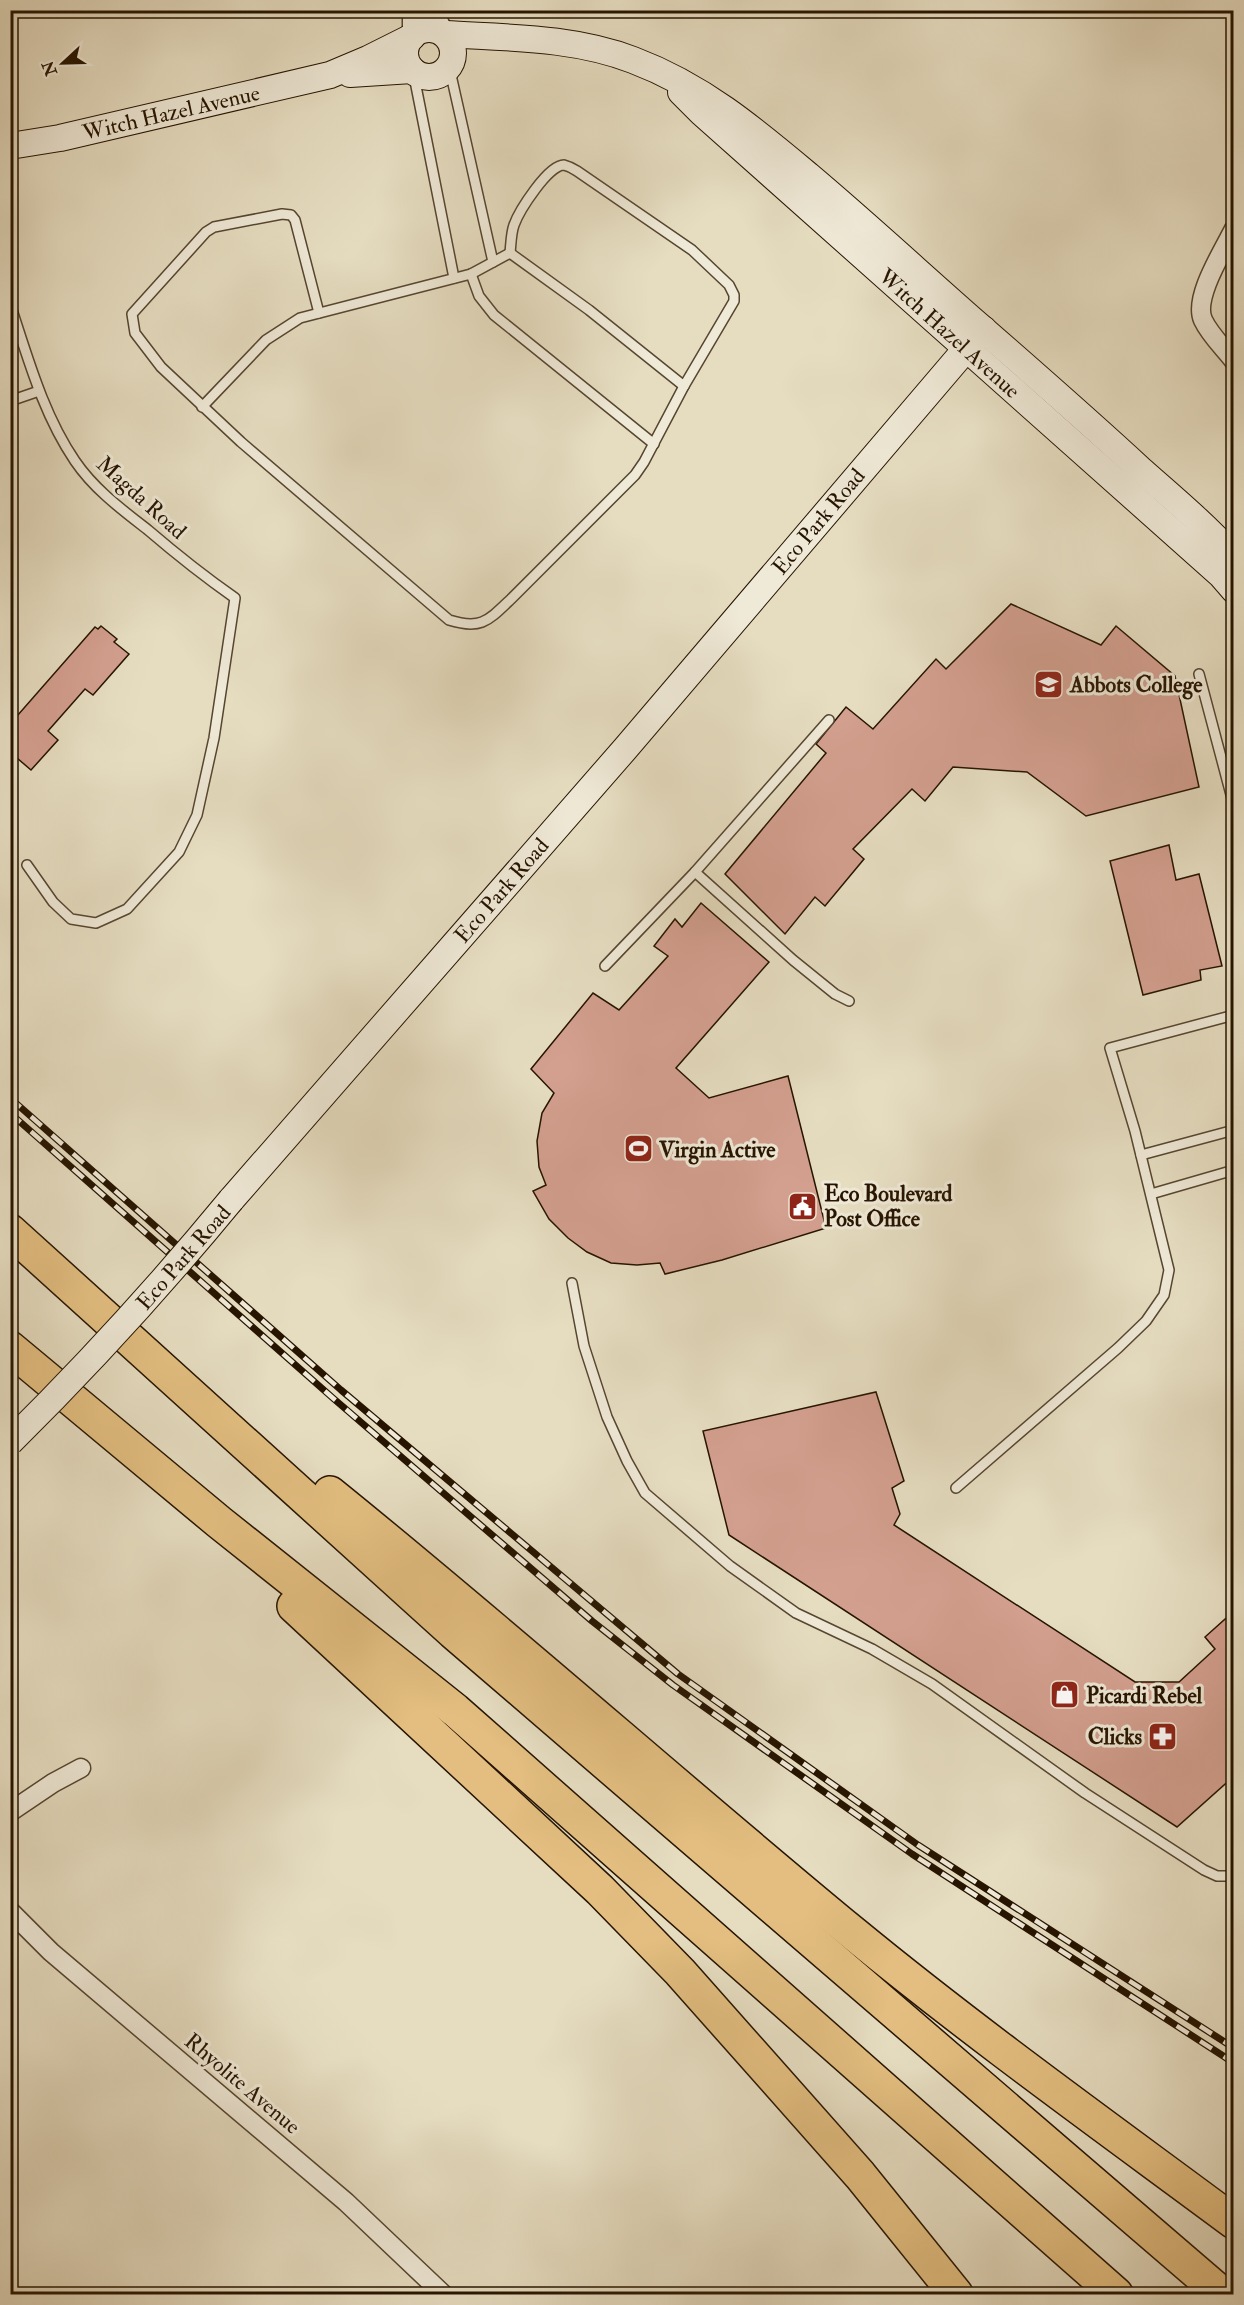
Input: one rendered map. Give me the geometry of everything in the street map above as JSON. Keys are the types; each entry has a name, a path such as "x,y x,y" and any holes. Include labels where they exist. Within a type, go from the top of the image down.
{"highway":[{"path":"10,1231 453,1632 1222,2295"},
{"path":"42,1259 445,1586 673,1783 855,1935 1046,2083 1233,2222"},
{"path":"10,1348 219,1522 455,1710 709,1932 1116,2295"},
{"path":"219,1522 268,1582 600,1890 664,1955 860,2175 956,2295"},
{"path":"860,2175 936,2295"}],"street":[{"path":"412,10 412,37 406,50 406,57 412,70 432,77 445,71 453,53 434,10"},
{"path":"412,37 425,29 445,34"},
{"name":"Witch Hazel Avenue","path":"445,34 545,40 592,48 634,60 704,93 745,122 851,212 974,338 1221,574 1233,590"},
{"name":"Witch Hazel Avenue","path":"330,75 412,37"},
{"name":"Witch Hazel Avenue","path":"449,66 476,53 521,39"},
{"name":"Witch Hazel Avenue","path":"10,146 60,138 330,75 412,70"},
{"path":"1233,229 1203,293 1200,311 1206,325 1233,361"},
{"name":"Witch Hazel Avenue","path":"974,338 1202,523 1233,557"},
{"name":"Eco Park Road","path":"10,1442 110,1340 176,1268 231,1200 625,748 974,338"},
{"path":"10,1812 81,1768"},
{"name":"Rhyolite Avenue","path":"10,1911 51,1952 346,2202 443,2295"}],"lane":[{"path":"449,66 494,262"},
{"path":"412,70 454,278"},
{"path":"319,313 295,220 291,215 282,214 221,224 206,232 132,314 135,333 145,349 202,407 448,620 463,624 478,624 494,616 635,475 734,301 729,285 692,250 565,165 547,174 520,214 513,226 510,253"},
{"path":"202,407 266,340 300,318 471,274 510,253"},
{"path":"510,253 589,310 684,386"},
{"path":"471,274 479,296 494,315 654,444"},
{"name":"Magda Road","path":"10,304 39,391 57,430 75,460 99,489 234,598 214,738 197,815 179,852 127,909 96,923 71,919 53,902 27,865"},
{"path":"10,402 39,391"},
{"path":"1199,674 1233,806"},
{"path":"605,966 695,872 829,720"},
{"path":"695,872 801,967 835,994 849,1001"},
{"path":"956,1488 1118,1348 1146,1321 1164,1295 1170,1270 1141,1155 1110,1048 1233,1015"},
{"path":"1141,1155 1233,1130"},
{"path":"1151,1194 1233,1170"},
{"path":"572,1283 584,1346 608,1417 627,1461 645,1493 730,1566 796,1613 872,1649 932,1684 1085,1793 1204,1870 1217,1876 1233,1875"}],"building":[{"path":"1011,604 1101,645 1116,626 1175,676 1199,787 1086,816 1027,772 953,767 925,801 912,789 853,849 864,859 825,906 815,897 785,934 725,874 826,753 816,744 846,707 873,729 936,659 946,669"},
{"path":"101,626 117,639 114,642 129,654 93,695 85,689 48,731 58,740 31,770 10,752 10,724 95,627 98,629"},
{"path":"1169,845 1176,880 1199,874 1222,966 1200,970 1201,980 1143,995 1110,861"},
{"path":"701,903 769,962 676,1068 709,1098 788,1076 826,1228 722,1260 665,1274 660,1263 637,1265 611,1263 587,1252 568,1238 549,1219 533,1191 546,1185 539,1167 537,1141 542,1113 554,1093 531,1069 593,993 619,1010 668,956 654,946 675,919 682,927"},
{"path":"876,1392 904,1481 892,1488 900,1514 894,1525 1135,1682 1179,1682 1215,1649 1205,1637 1233,1612 1233,1777 1177,1827 729,1535 703,1431"}],"railway":[{"path":"10,1098 341,1390 678,1674 918,1845 1234,2048"},
{"path":"10,1113 334,1399 592,1621 673,1685 912,1854 1234,2063"}],"place":[{"name":"Abbots College","path":"1049,684"},
{"name":"Virgin Active","path":"638,1149"},
{"name":"Eco Boulevard Post Office","path":"803,1206"},
{"name":"Picardi Rebel","path":"1065,1695"},
{"name":"Clicks","path":"1163,1736"}]}
